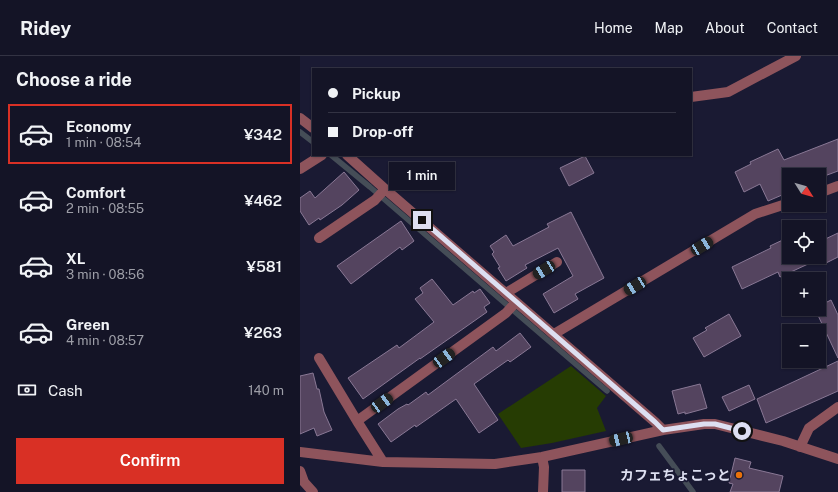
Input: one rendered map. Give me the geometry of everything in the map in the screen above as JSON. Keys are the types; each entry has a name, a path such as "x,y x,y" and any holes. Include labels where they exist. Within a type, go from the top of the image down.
{"street":[{"path":"692,97 728,92 796,56"},
{"path":"300,118 312,127"},
{"path":"300,169 320,156"},
{"path":"348,156 663,430"},
{"path":"826,190 838,186"},
{"path":"319,238 375,200 385,189"},
{"path":"554,334 755,214 782,205"},
{"path":"506,293 557,262"},
{"path":"357,421 506,313 516,302"},
{"path":"319,358 383,462"},
{"path":"800,447 809,428 838,407"},
{"path":"300,452 383,462 495,464 542,457 663,430 704,424 715,424 838,459"},
{"path":"542,457 544,468 542,492"},
{"path":"300,471 304,482 313,492"}],"green space":[{"path":"571,366 606,396 597,408 606,431 521,448 498,414"}],"building":[{"path":"838,139 838,171 826,175 826,168 782,168 782,195 768,201 760,184 744,192 735,172 751,164 750,162 778,149 784,160"},
{"path":"585,156 594,173 569,186 560,168"},
{"path":"344,172 359,190 342,205 320,220 319,218 309,225 300,211 300,198 310,191 315,198"},
{"path":"571,212 604,278 575,294 578,299 554,313 543,294 573,276 558,248 525,265 527,268 506,281 498,268 500,267 492,254 494,252 490,246 506,235 513,246 549,227 547,224"},
{"path":"401,221 414,241 402,250 400,247 351,284 337,266"},
{"path":"838,233 838,257 826,263 826,239"},
{"path":"782,240 782,264 808,264 791,272 782,272 782,276 780,277 778,272 742,289 732,267 771,248 770,246"},
{"path":"432,279 453,305 473,291 474,293 480,289 490,303 484,307 487,312 363,399 348,378 397,345 399,348 434,322 415,299 423,293 420,288"},
{"path":"831,300 838,315 838,358 826,332 826,324 822,324 818,316 826,316 826,302"},
{"path":"729,314 741,336 704,357 693,338 707,330 705,328"},
{"path":"520,333 531,347 510,362 508,360 474,384 498,420 479,433 456,399 416,427 415,425 391,442 378,424 398,409 407,404 408,405 426,392 428,395 493,347 496,351"},
{"path":"838,361 838,391 766,423 757,399 826,368"},
{"path":"313,373 317,389 319,389 324,412 332,430 317,436 314,428 300,434 300,376"},
{"path":"700,384 707,408 685,414 685,412 678,414 672,391"},
{"path":"749,385 755,399 729,411 722,397"},
{"path":"735,458 751,462 749,468 783,476 779,492 730,492 733,484 729,483"},
{"path":"562,470 585,470 585,492 562,492"}],"waterway":[{"path":"300,132 312,141"},
{"path":"332,156 607,391"},
{"path":"659,446 693,492"}],"place":[{"name":"カフェちょこっと","path":"739,475"}],"route":[{"path":"422,220 663,430 704,424 715,424 742,431"}]}
